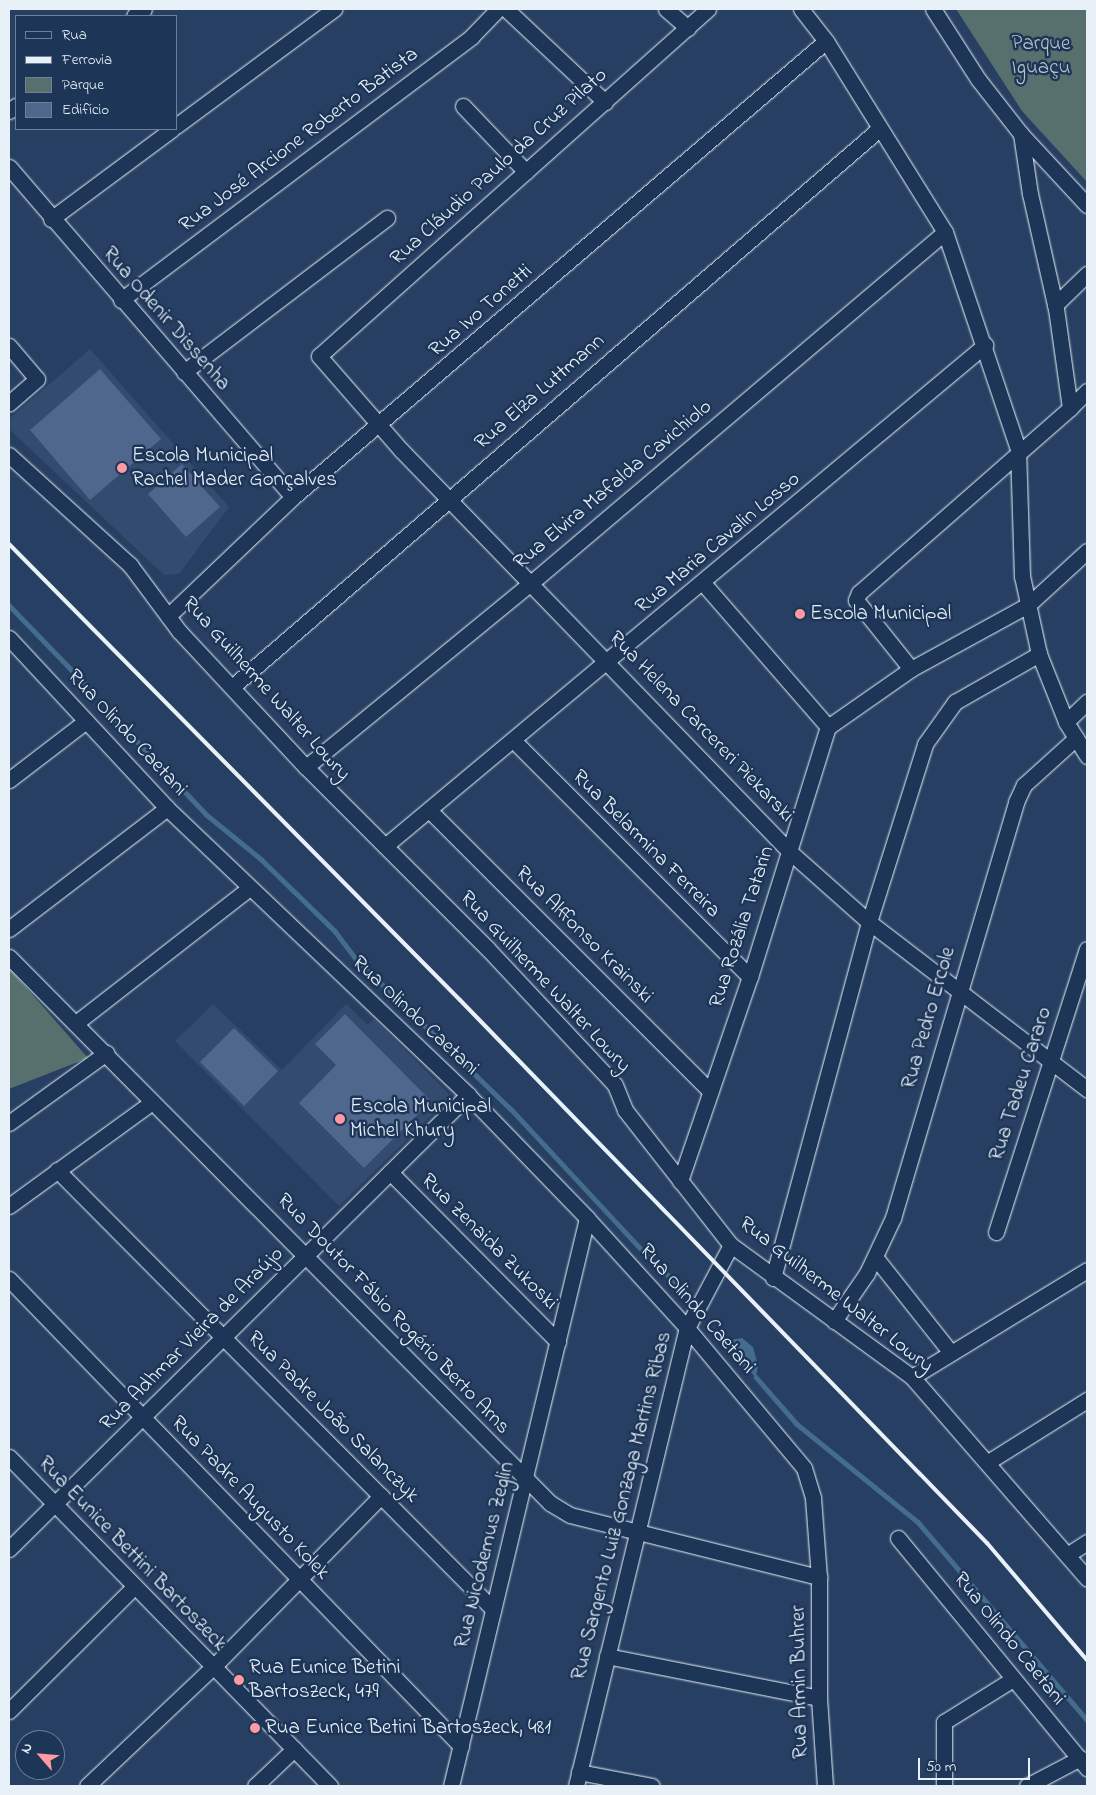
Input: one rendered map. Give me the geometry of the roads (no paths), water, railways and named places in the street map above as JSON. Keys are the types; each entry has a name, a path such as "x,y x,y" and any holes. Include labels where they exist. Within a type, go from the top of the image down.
{"street":[{"path":"178,125 334,9"},
{"name":"Rua José Arcione Roberto Batista","path":"121,300 472,36 498,9"},
{"path":"506,9 604,102"},
{"path":"666,9 688,28"},
{"name":"Rua Cláudio Paulo da Cruz Pilato","path":"319,356 708,9"},
{"path":"802,9 826,41 878,130 945,232 1018,449 1022,576 1039,654 1066,722 1087,756"},
{"path":"933,9 978,79 1022,134 1087,205"},
{"name":"Rua Ivo Tonetti","path":"168,616 293,497 380,426 826,41"},
{"path":"463,106 526,172"},
{"path":"50,219 171,130"},
{"name":"Rua Elza Luttmann","path":"232,687 878,130"},
{"path":"1022,134 1030,194 1055,304 1070,408"},
{"name":"Rua Odenir Dissenha","path":"9,167 50,219 293,497"},
{"path":"184,372 387,218"},
{"name":"Rua Elvira Mafalda Cavichiolo","path":"306,768 532,582 945,232"},
{"path":"1055,304 1087,274"},
{"name":"Rua Maria Cavalin Losso","path":"385,846 610,662 984,345"},
{"path":"9,346 37,378 9,403"},
{"name":"Rua Helena Carcereri Piekarski","path":"319,356 380,426 610,662 789,850 869,922 959,994 1087,1089"},
{"path":"911,669 857,597 1018,449 1070,408 1087,392"},
{"name":"Rua Guilherme Walter Lowry","path":"9,455 130,565 168,616 306,768 488,948 615,1084 625,1110 731,1245 912,1377 988,1462 1087,1578"},
{"path":"704,583 828,727 911,669 1028,605 1087,551"},
{"name":"Rua Olindo Caetani","path":"12,645 167,808 248,889 468,1095 588,1218 687,1328 804,1468 812,1498 819,1577"},
{"path":"774,1278 869,922 925,744 939,720 955,702 1039,654"},
{"path":"1066,722 1087,702"},
{"path":"9,780 86,721"},
{"name":"Rua Rozália Tatarin","path":"680,1181 750,977 828,727"},
{"name":"Rua Pedro Ercole","path":"834,1321 854,1296 893,1218 1016,802 1024,785 1076,738"},
{"name":"Rua Belarmina Ferreira","path":"513,740 750,977"},
{"path":"9,929 167,808"},
{"name":"Rua Alffonso Krainski","path":"429,810 710,1091"},
{"path":"76,1023 248,889"},
{"name":"Rua Tadeu Cararo","path":"996,1232 1049,1062 1087,949"},
{"name":"Rua Doutor Fábio Rogério Berto Arns","path":"9,956 152,1102 308,1254 526,1482 570,1515 819,1577"},
{"path":"9,1124 106,1054"},
{"name":"Rua Adhmar Vieira de Araújo","path":"9,1549 222,1336 308,1254 468,1095"},
{"path":"9,1206 152,1102"},
{"name":"Rua Padre João Salanczyk","path":"57,1170 493,1609"},
{"name":"Rua Zenaida Zukoski","path":"390,1172 558,1342"},
{"name":"Rua Nicodemus Zeglin","path":"451,1786 493,1609 526,1482 588,1218"},
{"name":"Rua Sargento Luiz Gonzaga Martins Ribas","path":"577,1779 687,1328 731,1245"},
{"path":"874,1257 951,1353"},
{"path":"912,1377 1087,1270"},
{"name":"Rua Padre Augusto Kolek","path":"9,1279 461,1746"},
{"path":"988,1462 1087,1400"},
{"name":"Rua Eunice Bettini Bartoszeck","path":"9,1457 330,1786"},
{"path":"87,1786 213,1668 381,1496"},
{"name":"Rua Olindo Caetani","path":"898,1538 1083,1763"},
{"path":"1067,1555 1087,1542"},
{"name":"Rua Armin Buhrer","path":"819,1577 819,1698 825,1786"},
{"path":"9,1711 134,1587"},
{"path":"607,1656 819,1698"},
{"path":"944,1786 944,1722 1013,1678"},
{"path":"255,1786 294,1749"},
{"path":"1027,1786 1083,1763"},
{"path":"577,1779 652,1786"}],"waterway":[{"path":"9,605 93,692"},
{"path":"114,717 207,815 261,859 335,931 357,960 511,1109 654,1263 685,1290"},
{"path":"756,1377 797,1424 918,1522 1087,1720"}],"railway":[{"path":"9,544 460,1000 987,1543 1087,1660"}],"place":[{"name":"Escola Municipal Rachel Mader Gonçalves","path":"122,468"},
{"name":"Escola Municipal","path":"800,614"},
{"name":"Escola Municipal Michel Khury","path":"340,1119"},
{"name":"Rua Eunice Betini Bartoszeck, 479","path":"239,1680"},
{"name":"Rua Eunice Betini Bartoszeck, 481","path":"255,1728"}],"park label":[{"name":"Parque Iguaçu","path":"1041,56"}]}
